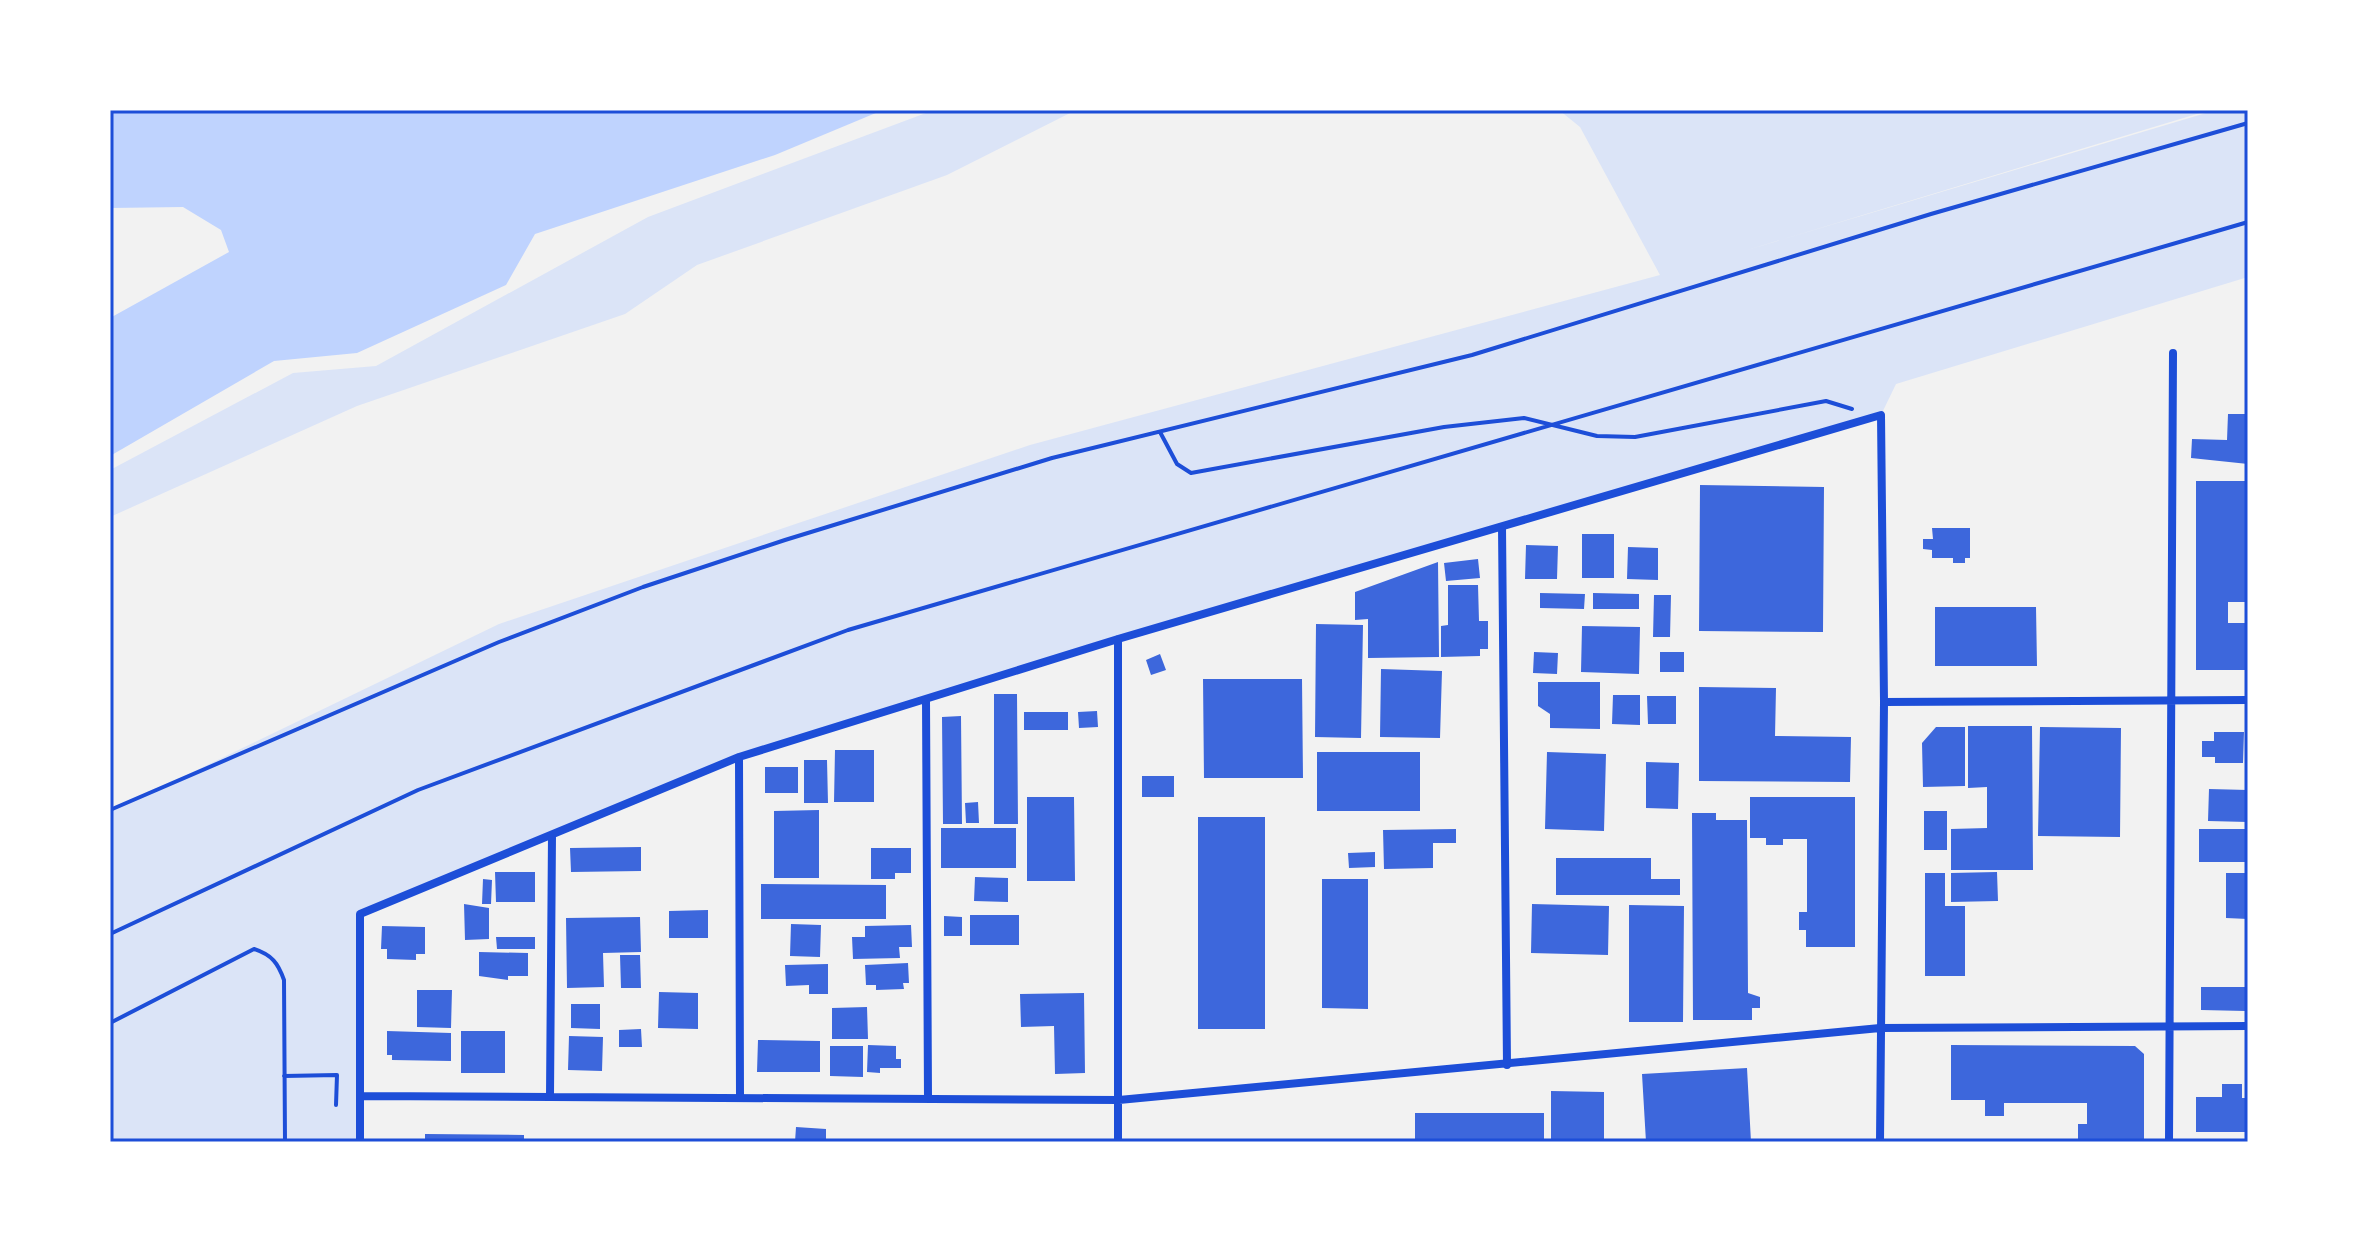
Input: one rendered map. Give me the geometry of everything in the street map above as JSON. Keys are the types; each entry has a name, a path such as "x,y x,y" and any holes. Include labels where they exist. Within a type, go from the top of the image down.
{"street":[{"path":"2169,1142 2173,353"},
{"path":"360,1142 360,914 739,757 1118,639 1881,415 1884,702 1880,1142"},
{"path":"1502,527 1507,1065"},
{"path":"1118,639 1118,1142"},
{"path":"926,699 928,1098"},
{"path":"1884,702 2248,700"},
{"path":"739,757 740,1097"},
{"path":"550,1096 552,835"},
{"path":"361,1096 1119,1100 1880,1028 2248,1026"}],"path":[{"path":"110,810 499,642 643,587 1052,458 1472,355 1931,214 2248,123"},
{"path":"110,934 418,790 848,630 2248,222"},
{"path":"1160,432 1177,464 1191,473 1444,427 1524,418 1597,436 1635,437 1826,401 1844,404 1867,420"},
{"path":"110,1023 254,949 269,954 278,964 284,980 285,1142"},
{"path":"284,1076 337,1075 336,1105"}],"shaded area":[{"path":"934,110 1076,110 947,175 697,265 625,314 357,406 110,517 110,470 293,373 376,366 648,217"},
{"path":"1559,110 2210,110 1744,251 2216,110 2248,110 2248,277 1896,384 1881,415 1118,639 739,757 360,914 360,1142 110,1142 110,812 499,624 1030,445 1660,275 1580,127"}],"water":[{"path":"110,110 883,110 775,155 535,234 506,285 357,353 274,361 110,456 110,318 229,252 221,230 183,207 110,208"}],"building":[{"path":"2228,414 2248,414 2248,464 2191,458 2192,439 2227,440"},
{"path":"2196,481 2248,481 2248,602 2228,602 2228,623 2248,623 2248,670 2196,670"},
{"path":"1700,485 1824,487 1823,632 1699,631"},
{"path":"1932,528 1970,528 1970,558 1965,558 1965,563 1953,563 1953,558 1932,558 1932,550 1923,549 1923,539 1933,539"},
{"path":"1582,534 1614,534 1614,578 1582,578"},
{"path":"1526,545 1558,546 1557,579 1525,579"},
{"path":"1628,547 1658,548 1658,580 1627,579"},
{"path":"1478,559 1480,578 1446,581 1444,563"},
{"path":"1438,562 1439,657 1368,658 1368,619 1355,620 1355,592"},
{"path":"1448,585 1478,585 1479,621 1488,621 1488,649 1480,649 1480,656 1441,657 1441,626 1448,625"},
{"path":"1540,593 1585,594 1584,609 1540,608"},
{"path":"1593,593 1639,594 1639,609 1593,609"},
{"path":"1654,595 1671,595 1670,637 1653,637"},
{"path":"1935,607 2036,607 2037,666 1935,666"},
{"path":"1316,624 1363,625 1361,738 1315,737"},
{"path":"1582,626 1640,627 1639,674 1581,672"},
{"path":"1534,652 1558,653 1557,674 1533,673"},
{"path":"1660,652 1684,652 1684,672 1660,672"},
{"path":"1160,654 1166,670 1151,675 1146,660"},
{"path":"1381,669 1442,671 1440,738 1380,737"},
{"path":"1203,679 1302,679 1303,778 1204,778"},
{"path":"1538,682 1600,682 1600,729 1550,728 1550,714 1538,706"},
{"path":"1699,687 1776,688 1775,736 1851,737 1850,782 1699,781"},
{"path":"994,694 1017,694 1018,824 994,824"},
{"path":"1613,695 1640,695 1640,725 1612,724"},
{"path":"1647,696 1676,696 1676,724 1648,724"},
{"path":"1097,711 1098,727 1079,728 1078,712"},
{"path":"1024,712 1068,712 1068,730 1024,730"},
{"path":"961,716 962,824 943,824 942,717"},
{"path":"1968,726 2032,726 2033,870 1951,870 1951,829 1987,828 1987,787 1968,788"},
{"path":"1936,727 1965,727 1965,786 1923,787 1922,743"},
{"path":"2040,727 2121,728 2120,837 2038,836"},
{"path":"2214,732 2244,732 2243,763 2215,763 2215,757 2202,757 2202,741 2214,741"},
{"path":"835,750 874,750 874,802 834,802"},
{"path":"1317,752 1420,752 1420,811 1317,811"},
{"path":"1547,752 1606,754 1604,831 1545,829"},
{"path":"804,760 827,760 828,803 804,803"},
{"path":"1646,762 1679,763 1678,809 1646,808"},
{"path":"765,767 798,767 798,793 765,793"},
{"path":"1142,776 1174,776 1174,797 1142,797"},
{"path":"2209,789 2248,790 2248,822 2208,821"},
{"path":"1027,797 1074,797 1075,881 1027,881"},
{"path":"1750,797 1855,797 1855,947 1806,947 1806,930 1799,930 1799,912 1807,912 1807,839 1783,839 1783,845 1766,845 1766,838 1750,838"},
{"path":"978,802 979,823 966,823 965,803"},
{"path":"819,810 819,878 774,878 774,811"},
{"path":"1924,811 1947,811 1947,850 1924,850"},
{"path":"1692,813 1716,813 1716,820 1747,820 1748,993 1760,997 1760,1008 1752,1008 1752,1020 1693,1020"},
{"path":"1198,817 1265,817 1265,1029 1198,1029"},
{"path":"941,828 1016,828 1016,868 941,868"},
{"path":"1456,829 1456,843 1433,843 1433,868 1384,869 1383,830"},
{"path":"2199,829 2248,829 2248,862 2199,862"},
{"path":"641,847 641,871 571,872 570,848"},
{"path":"871,848 911,848 911,873 895,873 895,879 871,879"},
{"path":"1375,852 1375,867 1349,868 1348,853"},
{"path":"1556,858 1651,858 1651,879 1680,879 1680,895 1556,895"},
{"path":"495,872 535,872 535,902 496,902"},
{"path":"1997,872 1998,901 1951,902 1951,873"},
{"path":"1925,873 1945,873 1945,906 1965,906 1965,976 1925,976"},
{"path":"2226,873 2248,873 2248,919 2226,918"},
{"path":"975,877 1008,878 1008,902 974,901"},
{"path":"483,879 492,880 491,904 482,904"},
{"path":"1322,879 1368,879 1368,1009 1322,1008"},
{"path":"761,884 886,885 886,919 761,919"},
{"path":"464,904 489,908 489,939 465,940"},
{"path":"1532,904 1609,906 1608,955 1531,953"},
{"path":"1629,905 1684,906 1683,1022 1629,1022"},
{"path":"708,910 708,938 669,938 669,911"},
{"path":"970,915 1019,915 1019,945 970,945"},
{"path":"944,916 962,917 962,936 944,936"},
{"path":"640,917 641,952 603,953 604,987 567,988 566,918"},
{"path":"791,924 821,925 820,957 790,956"},
{"path":"911,925 912,947 899,947 900,958 853,959 852,937 865,937 865,926"},
{"path":"382,926 425,927 425,954 416,954 416,960 387,959 387,949 381,949"},
{"path":"496,937 535,937 535,949 497,949"},
{"path":"479,952 528,953 528,976 508,976 508,980 479,976"},
{"path":"620,955 640,955 641,988 621,988"},
{"path":"908,963 909,983 903,983 904,989 876,990 876,985 866,985 865,965"},
{"path":"828,964 828,994 809,994 809,985 786,986 785,965"},
{"path":"2201,987 2246,987 2246,1011 2201,1010"},
{"path":"417,990 452,990 451,1028 417,1027"},
{"path":"659,992 698,993 698,1029 658,1028"},
{"path":"1084,993 1085,1073 1055,1074 1054,1026 1021,1027 1020,994"},
{"path":"571,1004 600,1004 600,1029 571,1028"},
{"path":"867,1007 868,1039 832,1039 832,1008"},
{"path":"641,1029 642,1047 619,1047 619,1030"},
{"path":"387,1031 451,1033 451,1061 392,1060 392,1055 387,1055"},
{"path":"461,1031 505,1031 505,1073 461,1073"},
{"path":"569,1036 603,1037 602,1071 568,1070"},
{"path":"758,1040 820,1041 820,1072 757,1072"},
{"path":"868,1045 896,1046 896,1059 901,1059 901,1068 880,1068 880,1073 867,1072"},
{"path":"1951,1045 2135,1046 2144,1054 2144,1142 2078,1142 2078,1124 2087,1124 2087,1103 2004,1103 2004,1116 1985,1116 1985,1100 1951,1100"},
{"path":"830,1046 863,1046 863,1077 830,1076"},
{"path":"1747,1068 1751,1142 1646,1142 1642,1074"},
{"path":"2222,1084 2242,1084 2242,1098 2248,1098 2248,1132 2196,1132 2196,1097 2222,1097"},
{"path":"1551,1091 1604,1092 1604,1142 1551,1142"},
{"path":"1415,1113 1544,1113 1544,1142 1415,1142"},
{"path":"796,1127 826,1129 826,1142 795,1142"},
{"path":"425,1134 524,1135 524,1142 425,1142"}]}
